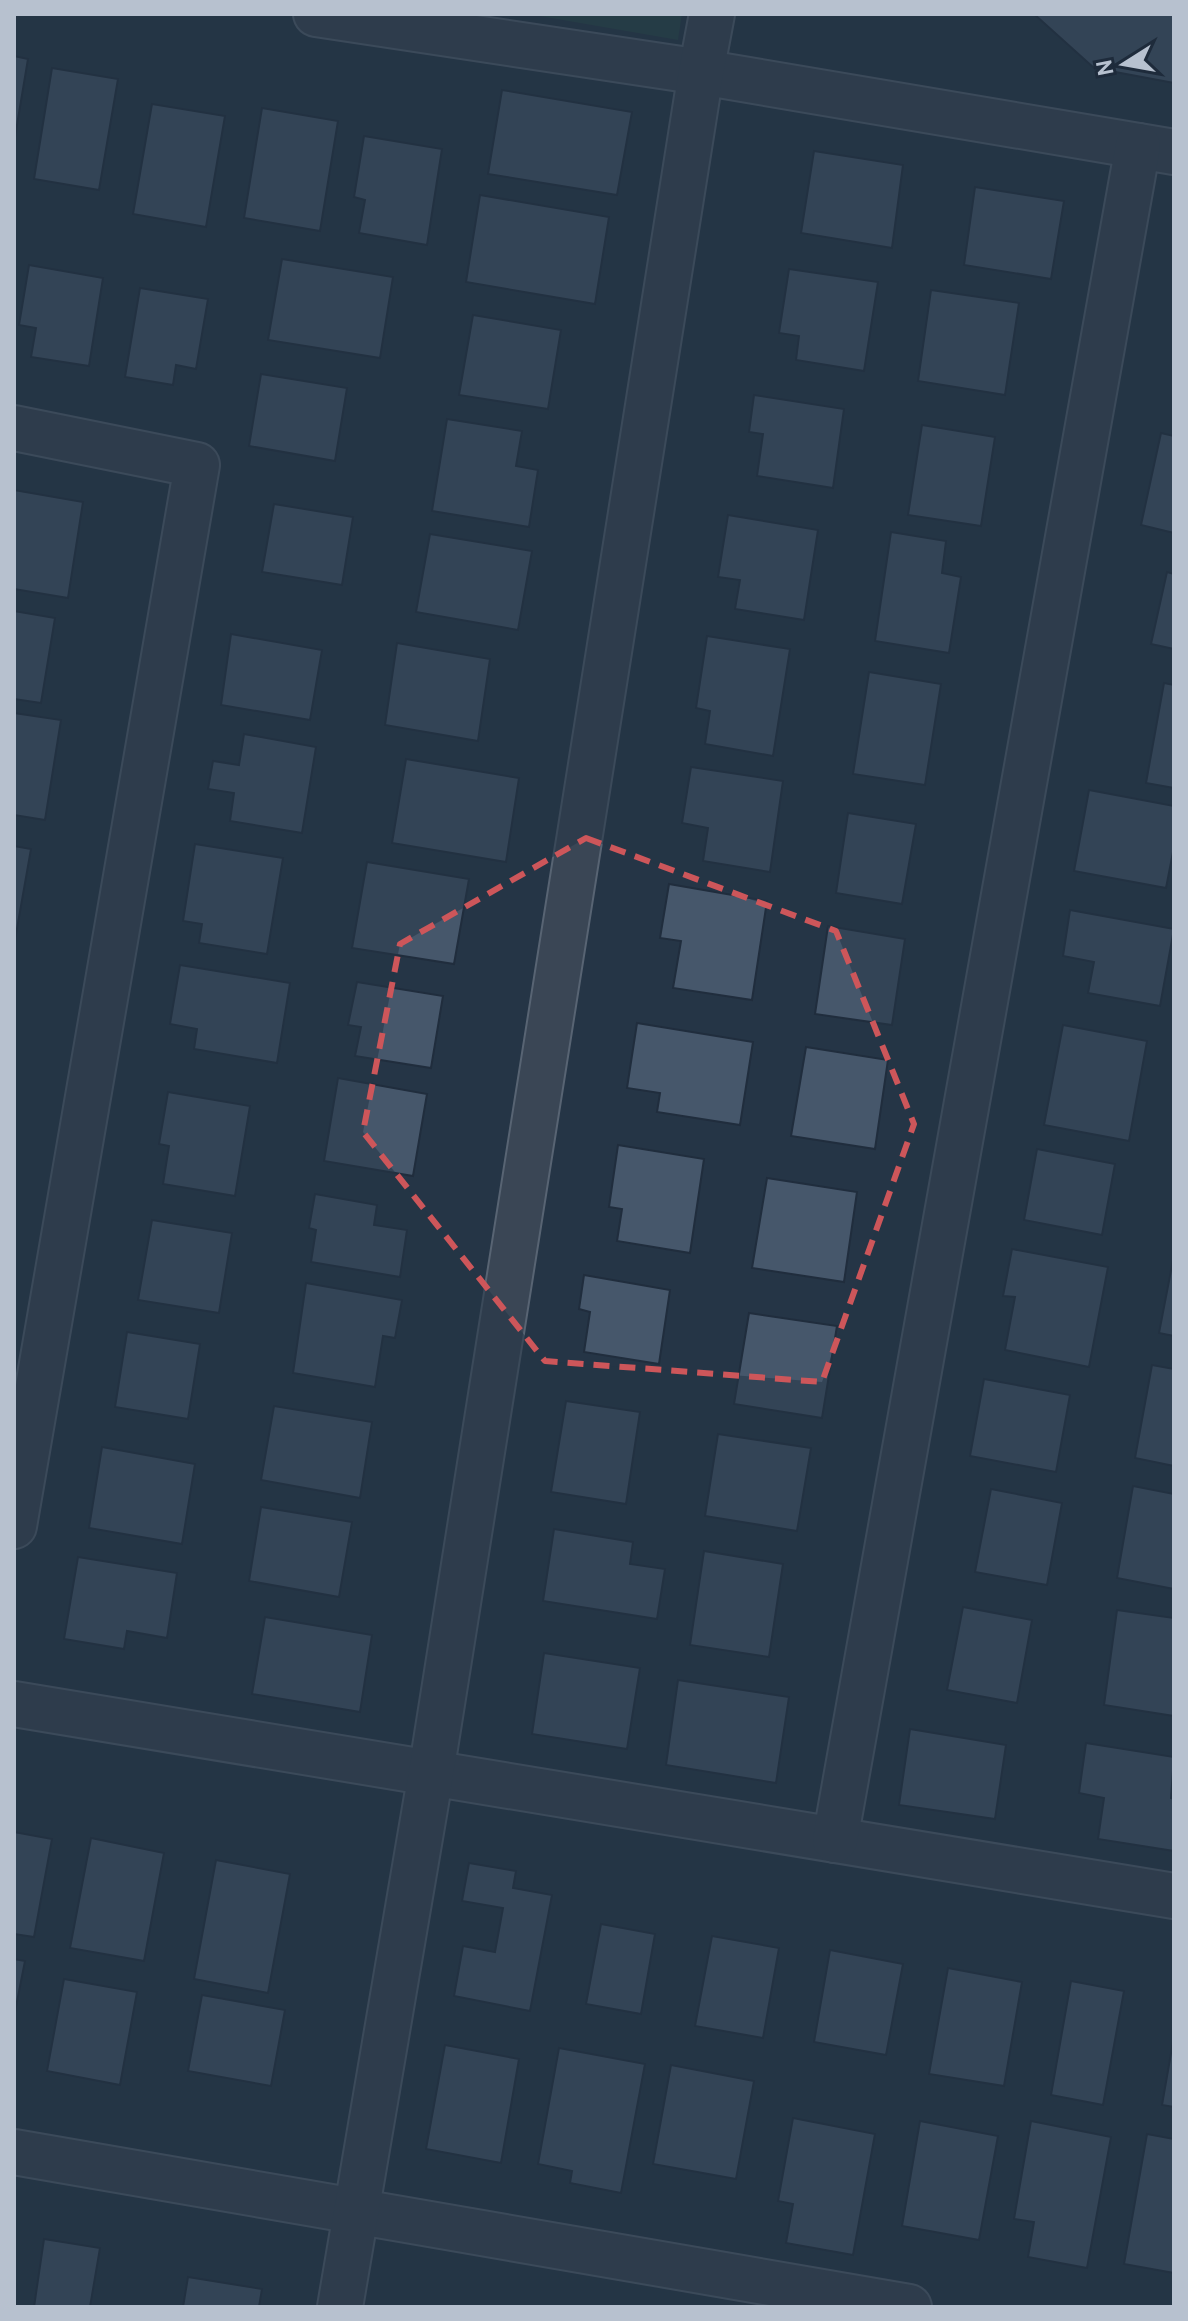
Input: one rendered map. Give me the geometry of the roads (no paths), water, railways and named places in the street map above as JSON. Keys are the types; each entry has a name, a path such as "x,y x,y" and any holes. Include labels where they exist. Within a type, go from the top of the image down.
{"street":[{"path":"316,14 701,72 1156,149 835,1840"},
{"path":"340,2307 431,1773 712,14"},
{"path":"14,428 197,465 14,1526"},
{"path":"14,1704 1174,1896"},
{"path":"14,2152 909,2307"}]}
